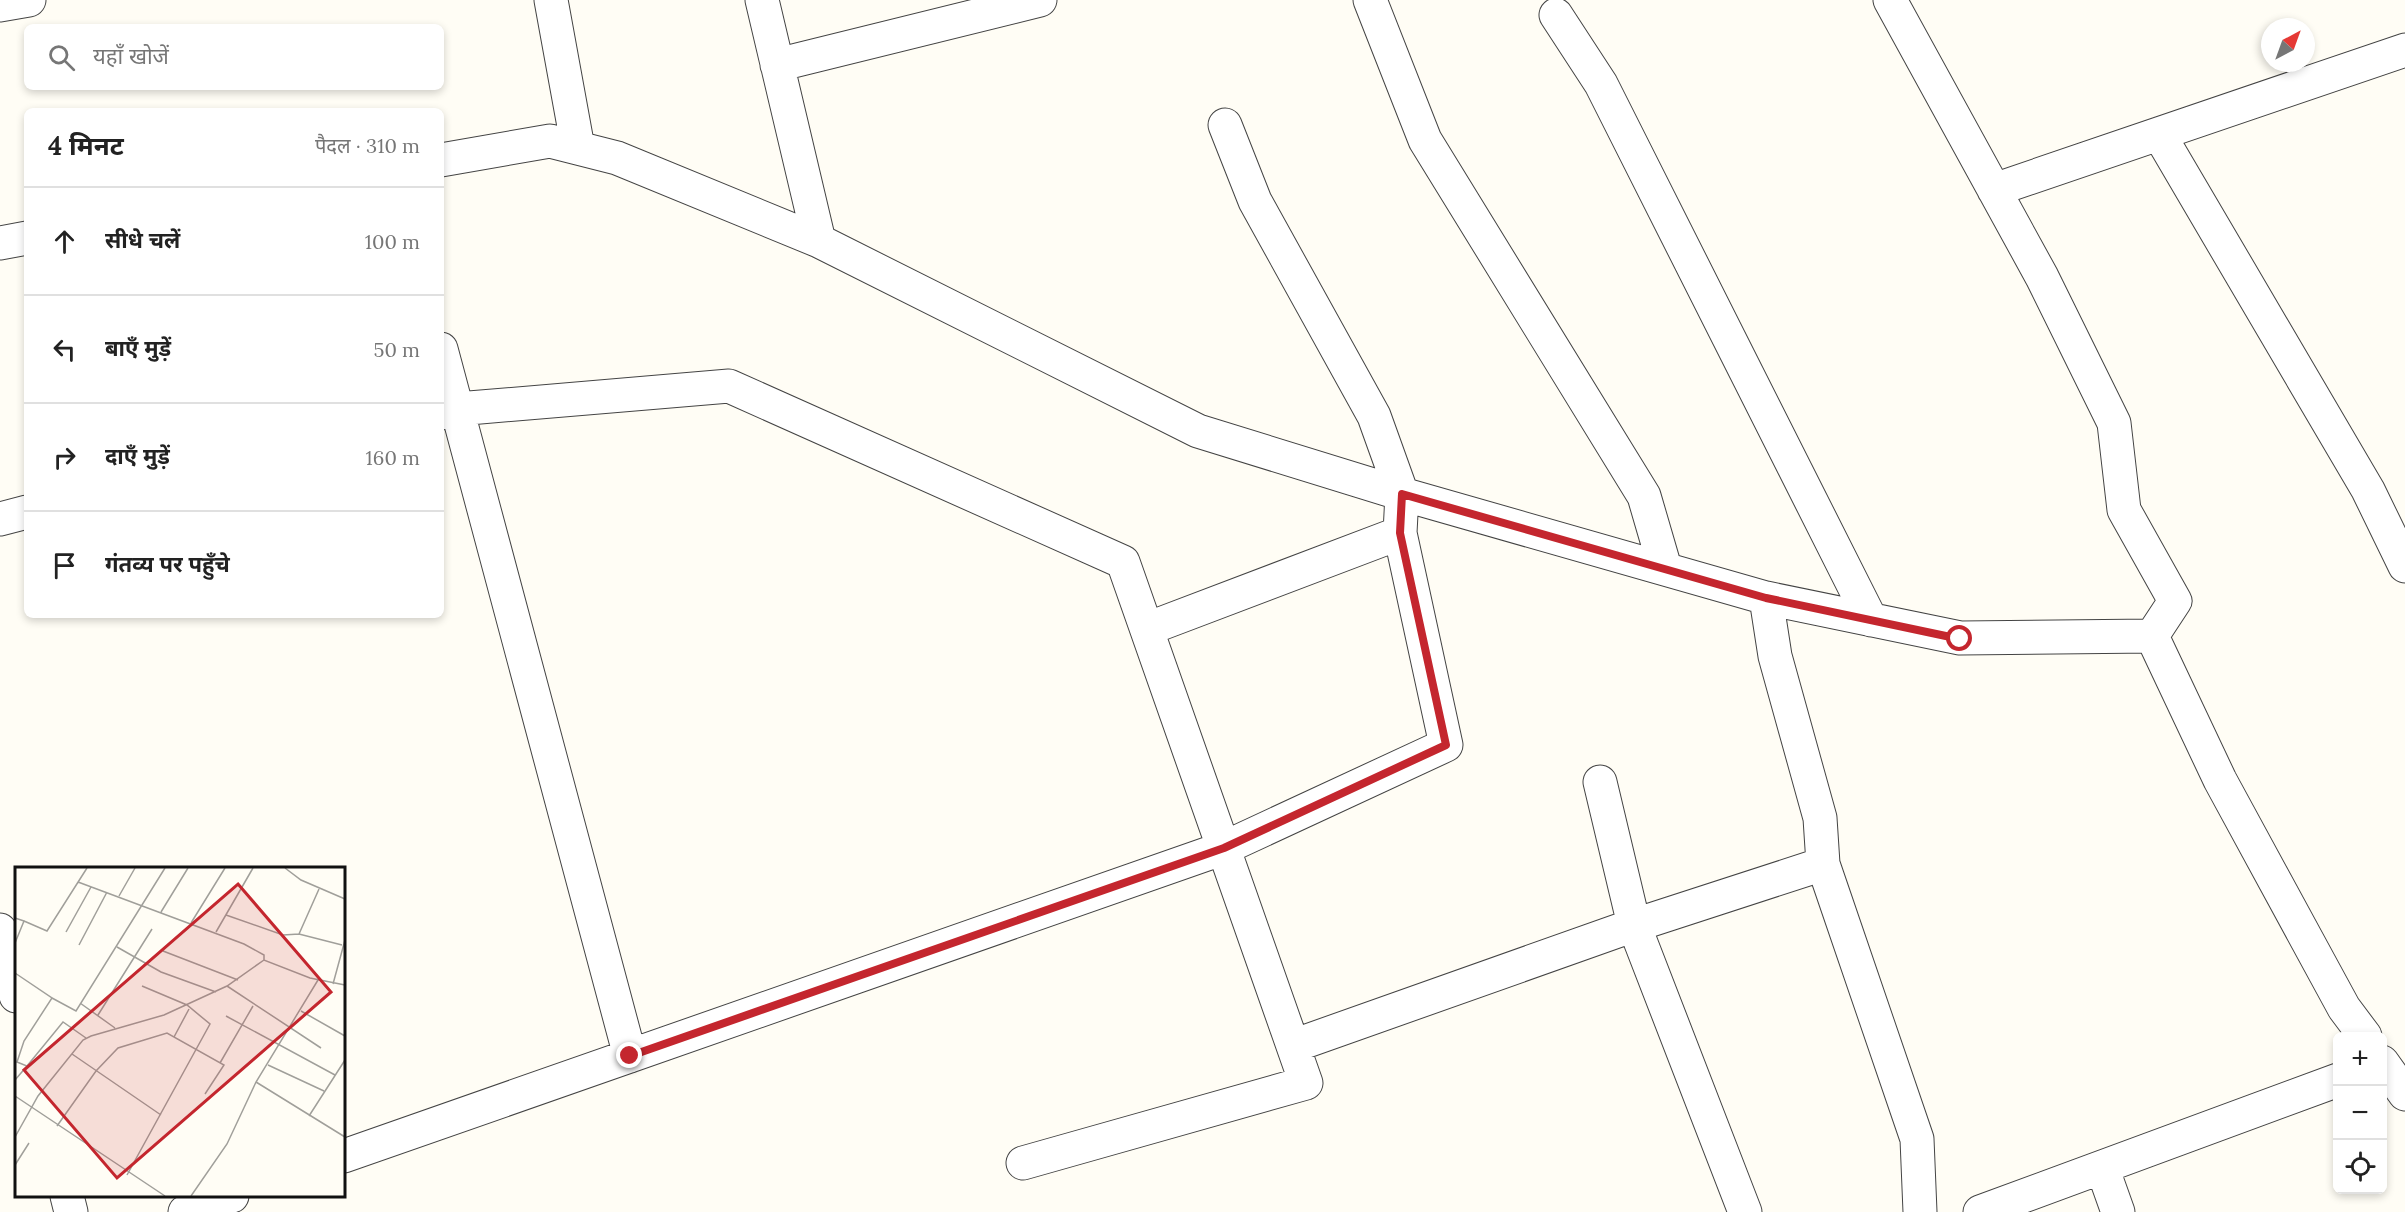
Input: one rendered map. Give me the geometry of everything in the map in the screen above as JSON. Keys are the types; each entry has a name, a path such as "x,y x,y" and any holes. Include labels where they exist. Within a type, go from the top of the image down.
{"street":[{"path":"0,4 28,0"},
{"path":"551,0 578,148"},
{"path":"762,0 819,241"},
{"path":"777,65 1040,0"},
{"path":"1370,0 1425,140 1644,496 1665,568"},
{"path":"1890,0 2042,277 2114,423 2124,510 2175,601 2152,636"},
{"path":"1556,15 1601,84 1871,620"},
{"path":"1994,190 2405,50"},
{"path":"345,1156 1224,848 1446,745 1400,533 1402,494 1374,416 1255,201 1225,126"},
{"path":"2160,134 2368,490 2405,566"},
{"path":"444,159 550,141 617,158 819,241 1198,431 1402,494 1766,598 1960,639 2152,636"},
{"path":"0,243 24,239"},
{"path":"444,372 449,411 630,1056"},
{"path":"449,411 729,386 1123,562 1306,1083 1023,1163"},
{"path":"0,519 24,513"},
{"path":"1147,629 1400,533"},
{"path":"1766,598 1775,656 1820,818 1823,864 1917,1138 1920,1212"},
{"path":"2152,636 2220,780 2344,1008 2361,1032"},
{"path":"1600,782 1634,925 1745,1212"},
{"path":"1293,1046 1634,925 1823,864"},
{"path":"0,930 15,992"},
{"path":"2387,1069 2405,1094"},
{"path":"1980,1212 2333,1081"},
{"path":"2102,1167 2118,1212"},
{"path":"67,1197 71,1212"},
{"path":"185,1212 229,1197"}],"route":[{"path":"630,1056 1224,848 1446,745 1400,533 1402,494 1766,598 1960,639"}]}
